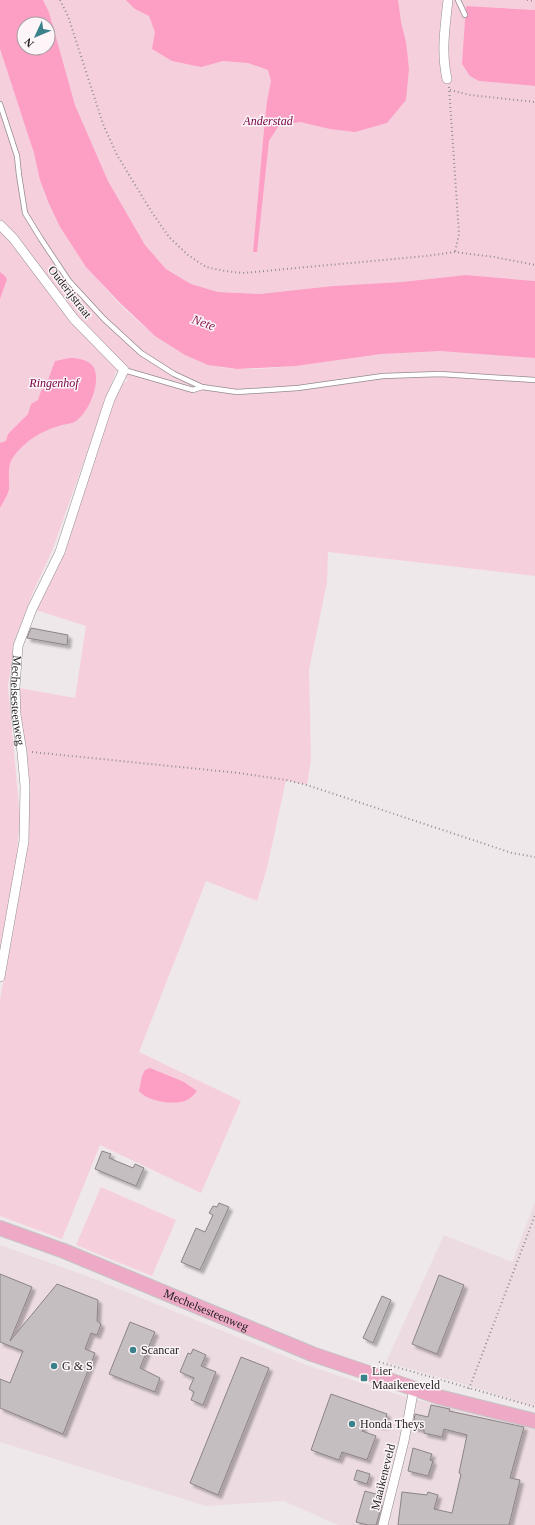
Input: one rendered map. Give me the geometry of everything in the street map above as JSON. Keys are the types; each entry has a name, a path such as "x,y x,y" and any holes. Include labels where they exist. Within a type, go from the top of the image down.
{"main road":[{"name":"Mechelsesteenweg","path":"0,1228 64,1251 312,1354 439,1397 535,1421"},
{"name":"Mechelsesteenweg","path":"414,1388 441,1391 535,1411"}],"street":[{"path":"447,79 444,65 443,44 448,0"},
{"name":"Ouderijstraat","path":"0,225 13,238 74,319 124,370"},
{"name":"Mechelsesteenweg","path":"0,977 24,841 25,786 22,752 16,715 15,688 18,646 32,609 60,552 104,414 124,370"},
{"name":"Maaikeneveld","path":"383,1525 404,1441 414,1388"}],"lane":[{"path":"458,0 465,15"},
{"path":"0,104 17,156 18,175 25,213 69,281 104,319 141,354 174,374 202,387 237,392 298,388 383,376 440,374 535,380"},
{"path":"124,370 193,390 202,387"}],"path":[{"path":"60,0 68,16 103,124 117,155 151,211 169,237 188,255 206,267 243,273 455,252 494,257 535,265"},
{"path":"527,0 535,1"},
{"path":"447,79 450,90 459,234 455,252"},
{"path":"450,90 470,95 535,102"},
{"path":"22,752 239,773 286,780 307,785 512,853 535,857"},
{"path":"469,1389 535,1215"},
{"path":"375,1361 535,1407"}],"shaded area":[{"path":"535,1202 535,1407 463,1384 386,1362 444,1235 512,1262"},
{"path":"0,1245 87,1276 309,1366 402,1396 535,1429 535,1525 338,1525 284,1501 206,1506 0,1442"}],"green space":[{"name":"Anderstad","path":"43,0 535,0 535,10 466,6 479,81 535,86 535,281 466,275 401,282 333,286 259,294 218,292 191,284 166,269 145,245 108,181 75,105 56,37 56,16 50,16"},
{"name":"Ringenhof","path":"0,49 34,152 44,192 62,230 80,257 126,310 153,333 181,352 210,364 238,369 273,368 379,354 418,351 496,354 535,358 535,576 328,552 327,582 309,670 311,759 307,785 286,780 267,868 257,901 206,881 139,1052 241,1101 201,1193 100,1145 62,1239 0,1216 0,1000 28,842 19,688 75,698 86,626 36,610 114,400 120,386 128,380 116,371 52,551 34,590 15,639 8,686 20,818 15,874 0,952"},
{"path":"101,1187 176,1220 152,1276 76,1245"}],"water":[{"name":"Nete","path":"0,0 43,0 50,16 16,16 16,56 56,56 56,37 75,105 108,181 145,245 166,269 191,284 218,292 259,294 333,286 401,282 466,275 535,281 535,358 440,351 381,354 296,366 237,369 208,365 185,355 155,336 120,303 86,267 60,227 48,202 40,180 34,153 0,49"},
{"path":"126,0 398,0 406,42 409,69 406,100 387,123 355,132 330,129 300,122 279,125 269,141 257,252 253,252 267,101 271,81 268,70 248,63 223,61 201,67 172,61 152,49 155,32 149,16 135,9"},
{"path":"466,6 535,10 535,86 479,81 470,76 462,64"},
{"path":"0,272 7,279 0,299"},
{"path":"70,358 87,361 94,368 96,374 95,389 89,404 81,417 76,421 52,428 40,434 28,441 18,451 10,464 9,489 0,508 0,443 6,441 8,434 28,414 31,404 38,400 41,391 46,385 55,361"},
{"path":"150,1068 184,1082 197,1091 186,1101 181,1102 170,1103 147,1097 139,1091 142,1076 145,1070"}],"building":[{"path":"31,628 68,635 67,645 27,638"},
{"path":"102,1151 111,1154 109,1158 133,1168 135,1164 144,1168 136,1186 95,1169"},
{"path":"219,1203 229,1207 200,1270 181,1262 196,1228 205,1232 213,1215 209,1213 213,1206 217,1207"},
{"name":"G & S","path":"0,1274 32,1287 10,1341 57,1284 98,1300 97,1321 101,1324 97,1335 91,1333 85,1349 95,1353 63,1434 0,1408 0,1379 10,1383 23,1351 0,1342"},
{"path":"439,1275 464,1285 437,1354 412,1344"},
{"path":"382,1296 391,1300 373,1343 363,1338"},
{"name":"Scancar","path":"130,1322 155,1332 140,1368 160,1378 155,1392 109,1374"},
{"path":"193,1349 206,1355 201,1366 216,1372 203,1405 191,1400 194,1392 189,1389 194,1378 180,1372 188,1353 191,1354"},
{"path":"241,1357 269,1368 218,1495 190,1483"},
{"name":"Honda Theys","path":"331,1394 387,1414 384,1426 364,1422 362,1431 376,1436 367,1460 342,1452 339,1460 311,1450"},
{"path":"431,1405 450,1409 449,1411 524,1427 510,1478 520,1480 509,1525 398,1525 402,1492 427,1495 428,1492 438,1495 434,1509 452,1513 461,1474 459,1473 467,1435 444,1429 442,1437 424,1433 424,1430 413,1427 415,1414 428,1417"},
{"path":"413,1448 432,1454 430,1460 433,1461 428,1476 408,1471"},
{"path":"357,1470 370,1474 367,1484 354,1480"},
{"path":"365,1491 379,1495 377,1503 382,1505 376,1525 356,1522"}],"place":[{"name":"Scancar","path":"133,1350"},
{"name":"G & S","path":"54,1366"},
{"name":"Lier Maaikeneveld","path":"364,1378"},
{"name":"Honda Theys","path":"352,1424"}]}
